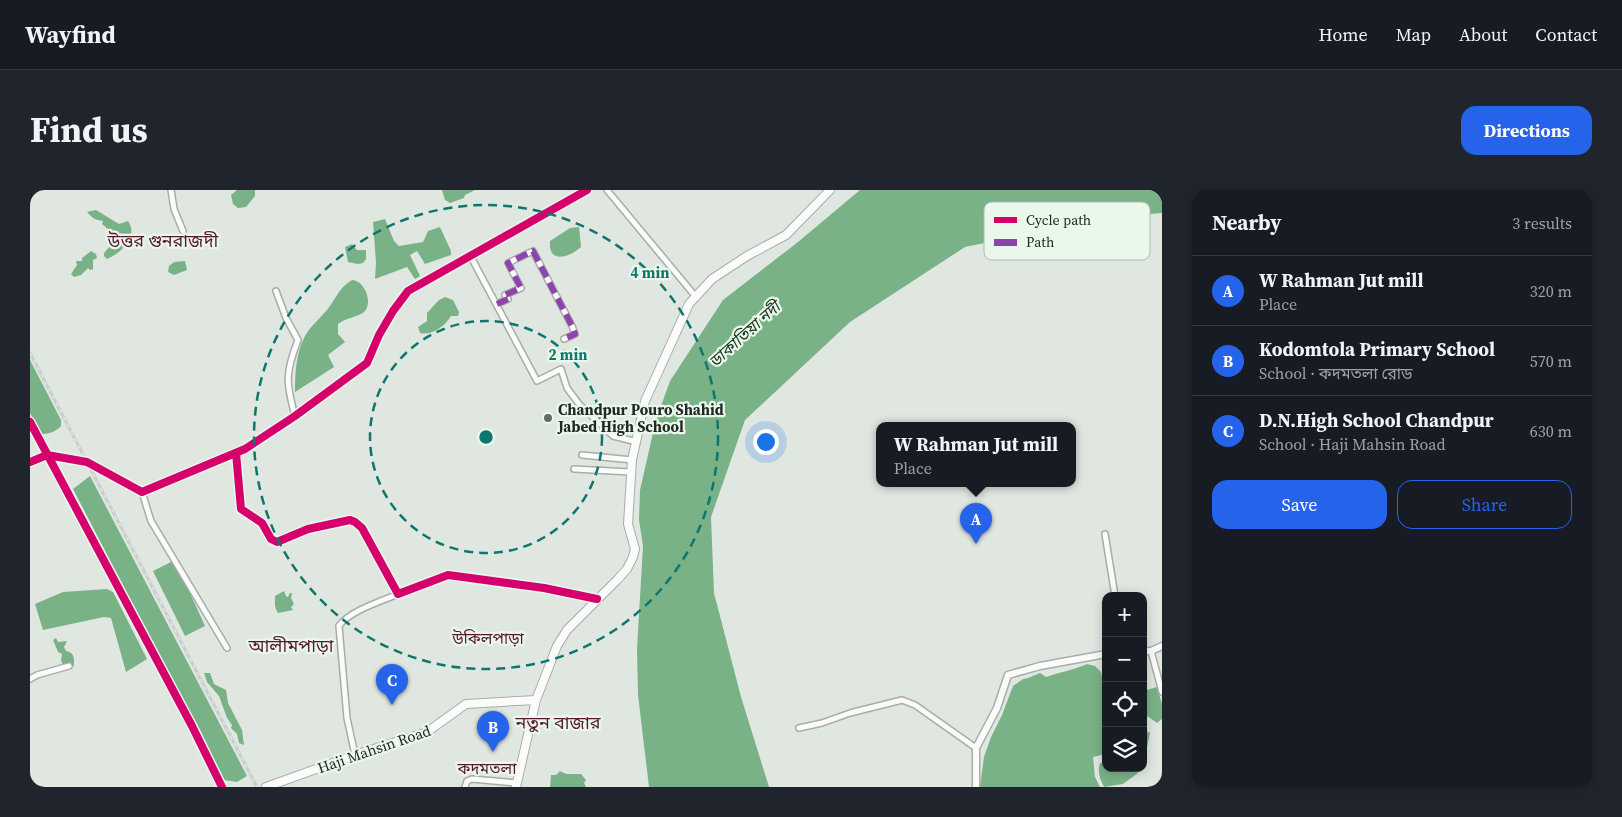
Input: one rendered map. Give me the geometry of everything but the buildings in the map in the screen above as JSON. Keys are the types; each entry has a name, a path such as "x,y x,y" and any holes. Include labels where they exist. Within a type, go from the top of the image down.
{"main road":[{"path":"516,785 536,700 554,651 567,630 617,580 631,563 635,549 628,524 630,472 645,401 689,304 712,280 747,256 786,235 830,190"},
{"name":"Haji Mahsin Road","path":"266,787 355,755 427,732 466,704 536,700"}],"street":[{"path":"171,190 174,209 183,231"},
{"path":"142,492 246,449 295,416 367,363 392,311 408,291 587,190"},
{"path":"607,190 696,297"},
{"path":"497,304 508,299 506,295 521,288 508,263 533,251 575,334 564,339"},
{"path":"470,255 537,381 561,369 567,388 578,404 613,436 637,442"},
{"path":"276,291 286,318 298,340 288,369 287,386 295,416"},
{"path":"30,422 192,726 222,787"},
{"path":"236,453 240,506 243,512 262,523 271,540 277,542 308,529 350,520 355,522 362,528 398,594"},
{"path":"30,462 47,455 87,462 142,492 151,521 227,648"},
{"path":"582,455 632,460"},
{"path":"574,470 630,472"},
{"path":"1105,534 1114,592"},
{"path":"355,755 347,718 339,626 343,620 398,594 448,575 544,588 597,600"},
{"path":"1147,651 1162,646"},
{"path":"1151,651 1162,692"},
{"path":"976,787 976,748 997,708 1008,675 1040,666 1102,655"},
{"path":"30,679 70,666"},
{"path":"798,728 822,724 850,714 902,700 915,706 976,748"},
{"path":"465,787 467,781 472,779 516,785"}],"water":[{"path":"237,190 255,190 255,196 246,207 238,208 233,204 231,195"},
{"path":"442,190 475,190 465,195 464,198 450,203 445,200"},
{"name":"ডাকাতিয়া নদী","path":"860,190 1162,190 1162,213 1150,214 1150,202 984,202 984,243 965,247 850,322 745,420 711,517 714,593 741,697 769,787 649,787 638,695 637,649 643,546 639,520 640,490 656,420 670,381 723,300 798,242"},
{"path":"96,210 119,224 128,221 131,227 130,238 127,244 118,253 107,259 104,253 110,246 114,234 102,224 103,221 90,216 87,212"},
{"path":"385,219 394,241 399,246 423,242 428,231 440,227 451,255 425,264 417,251 410,255 420,276 415,279 407,267 375,279 376,263 373,222"},
{"path":"579,227 581,247 566,256 556,256 552,253 550,241 570,228"},
{"path":"352,244 357,250 366,250 366,259 363,263 348,262 345,247"},
{"path":"91,251 96,254 97,258 93,260 93,269 90,270 88,268 81,275 74,277 71,274 77,265 76,261 82,261 82,258"},
{"path":"185,261 187,270 174,275 168,272 169,266 174,262"},
{"path":"352,280 361,284 367,293 367,308 361,314 338,324 338,334 345,342 328,355 334,367 295,392 297,363 305,336 327,310 342,288"},
{"path":"445,297 453,300 459,312 458,316 451,316 442,327 434,332 420,333 418,327 427,321 427,313 439,300"},
{"path":"30,360 61,420 61,426 50,433 42,434 30,413"},
{"path":"90,476 247,776 237,782 224,780 73,489"},
{"path":"175,560 205,626 185,636 153,571"},
{"path":"107,589 113,592 147,659 126,672 111,618 104,617 43,630 35,604 63,592"},
{"path":"284,591 288,597 292,593 291,598 294,604 291,607 293,610 278,613 275,607 275,596"},
{"path":"56,638 58,642 67,641 64,647 74,658 74,666 63,666 62,654 58,652 53,640"},
{"path":"1087,664 1095,666 1101,672 1102,677 1102,755 1093,757 1095,777 1100,787 980,787 984,757 1013,686 1023,679 1040,673 1046,677"},
{"path":"204,673 210,673 214,684 226,690 228,703 242,730 244,745 239,743 237,734 231,728 232,725 227,718 219,696 207,682"},
{"path":"1157,687 1162,704 1162,719 1157,723 1147,716 1147,690"},
{"path":"1147,731 1150,733 1147,748"},
{"path":"1100,763 1102,763 1102,772 1138,773 1123,784 1104,787 1100,778"},
{"path":"560,771 566,774 581,774 586,780 584,783 586,787 550,787 551,775 556,775"}],"railway":[{"path":"30,353 257,787"}],"marked path":[{"path":"497,304 508,299 505,295 521,288 508,263 533,251 575,334 564,339"}],"cycle path":[{"path":"30,462 47,455 87,462 142,492 245,449 295,416 367,363 379,335 393,311 408,291 587,190"},
{"path":"30,422 192,726 222,787"},
{"path":"236,453 241,509 262,523 271,539 277,542 308,529 350,520 355,522 362,528 398,594 448,575 544,588 597,599"}],"place":[{"name":"Chandpur Pouro Shahid Jabed High School","path":"548,418"},
{"name":"W Rahman Jut mill","path":"976,544"},
{"name":"D.N.High School Chandpur","path":"392,705"},
{"name":"Kodomtola Primary School","path":"493,752"}],"district":[{"name":"উত্তর গুনরাজদী","path":"163,240"},
{"name":"উকিলপাড়া","path":"488,638"},
{"name":"আলীমপাড়া","path":"291,645"},
{"name":"নতুন বাজার","path":"558,722"},
{"name":"কদমতলা","path":"487,768"}]}
